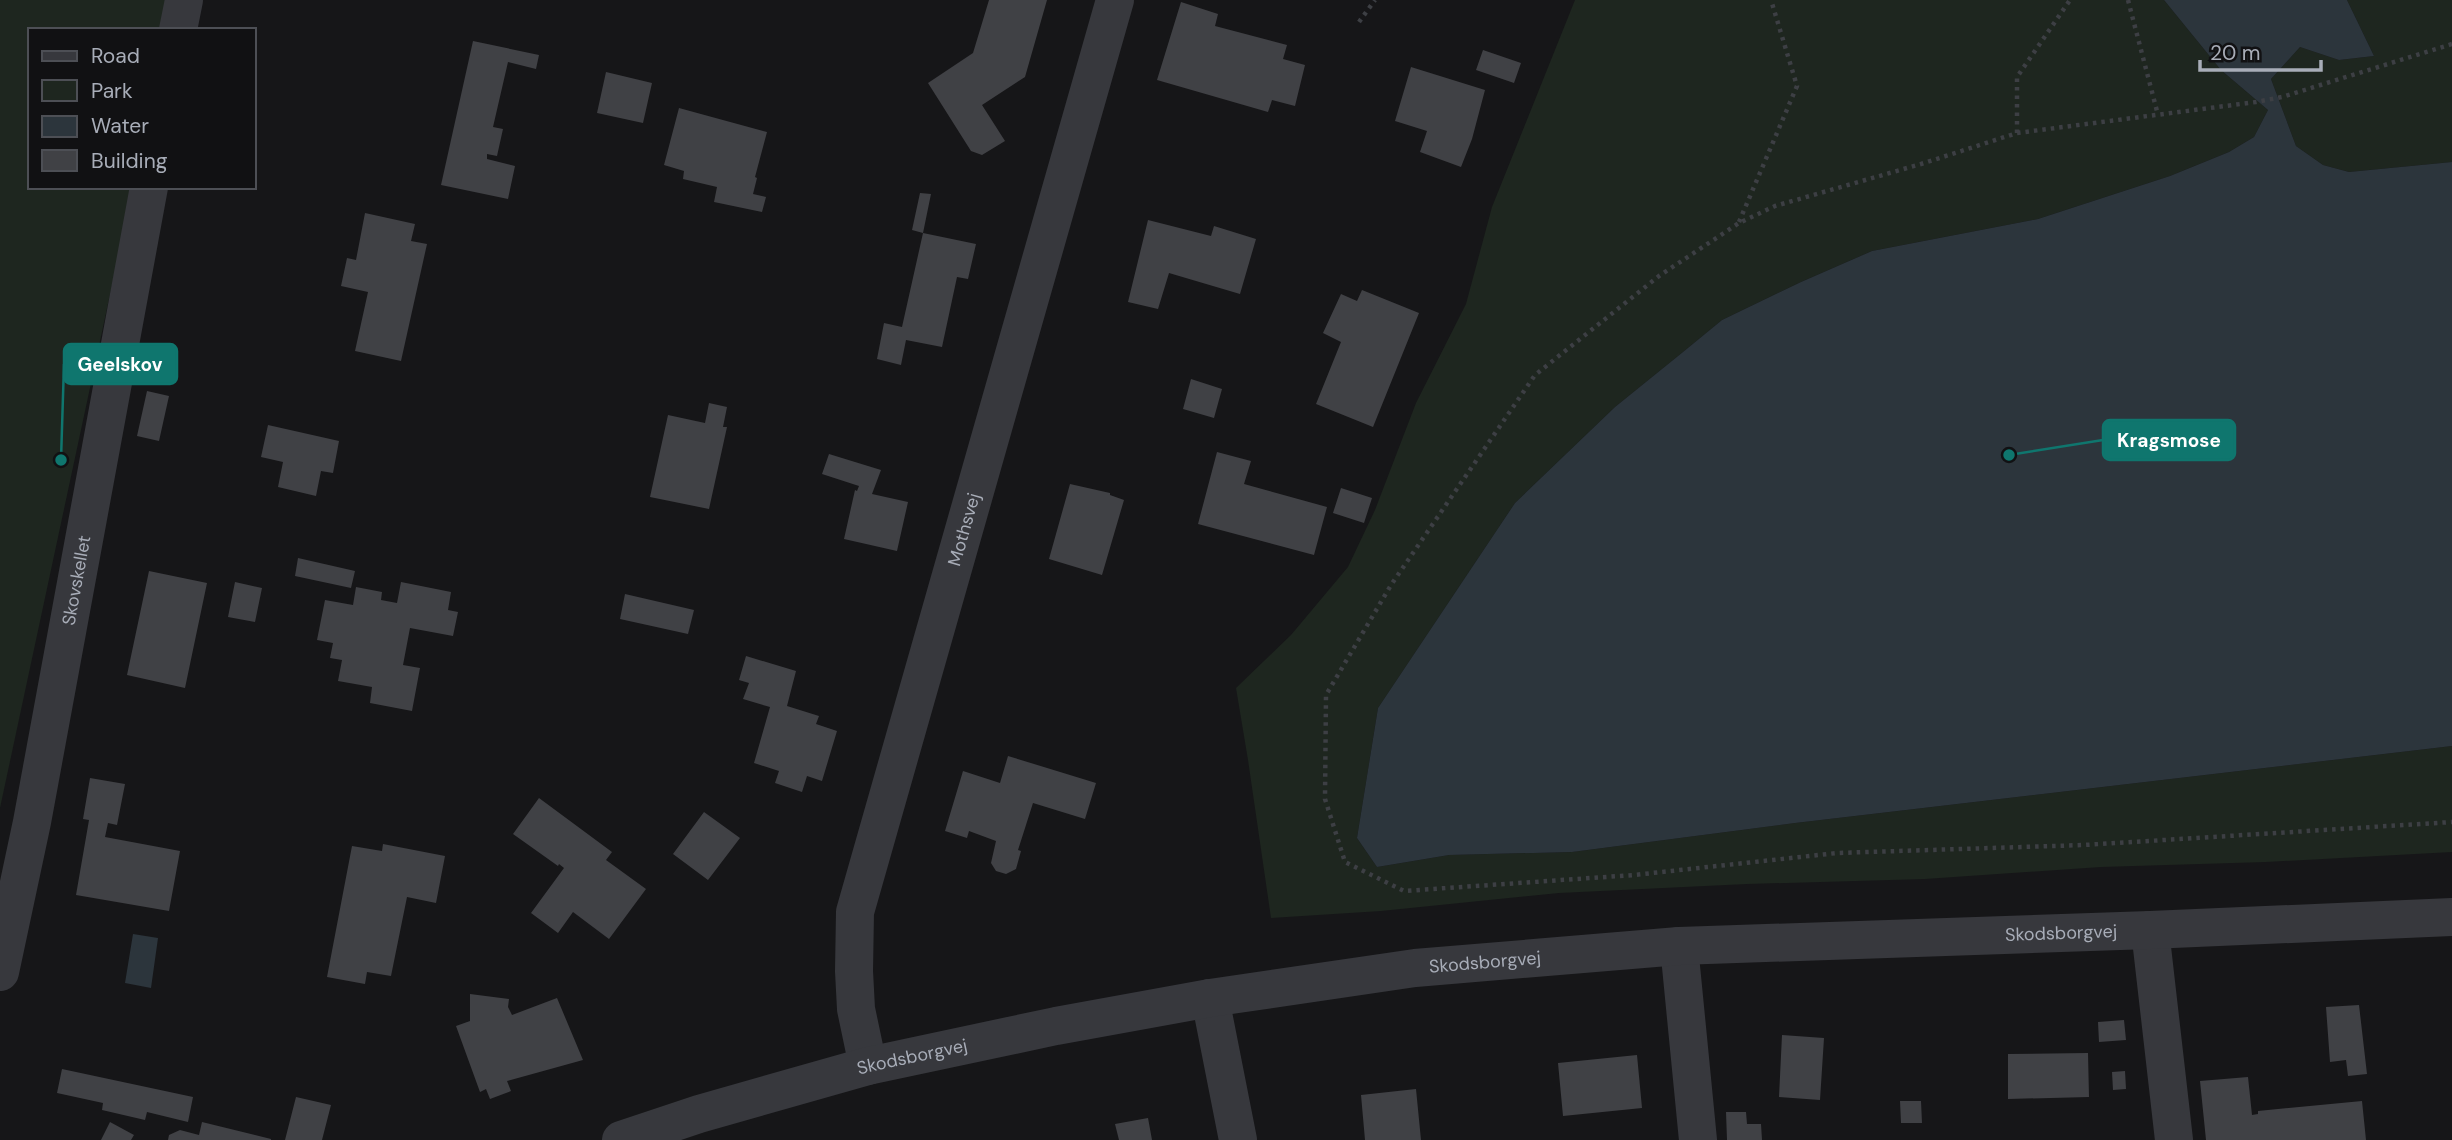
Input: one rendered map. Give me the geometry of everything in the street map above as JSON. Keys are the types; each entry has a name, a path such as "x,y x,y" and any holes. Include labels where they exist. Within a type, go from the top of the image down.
{"street":[{"path":"178,28 184,0"},
{"name":"Mothsvej","path":"867,1066 856,1009 855,912 1115,0"},
{"name":"Skovskellet","path":"0,972 32,822 149,189"},
{"name":"Skodsborgvej","path":"621,1140 699,1114 867,1066 1056,1026 1210,998 1415,968 1679,946 2452,918"},
{"path":"2150,930 2174,1140"},
{"path":"1679,946 1698,1140"},
{"path":"1210,998 1238,1140"}],"path":[{"path":"1359,22 1375,0"},
{"path":"1739,223 1797,86 1771,0"},
{"path":"2017,133 2017,76 2070,0"},
{"path":"2128,0 2158,115"},
{"path":"2452,44 2256,103 2017,133 1775,206 1739,223 1659,276 1535,375 1391,585 1326,695 1325,799 1345,862 1404,891 1634,875 1837,853 2084,845 2452,822"}],"green space":[{"path":"0,0 173,0 167,28 28,28 28,189 133,189 0,808"},
{"path":"1575,0 2164,0 2221,70 2268,110 2254,137 2229,152 2170,176 2038,219 1872,251 1801,282 1722,320 1615,407 1515,503 1378,708 1357,838 1377,867 1449,855 1572,852 1795,823 2452,746 2452,852 2101,867 1925,879 1559,893 1381,911 1271,918 1236,688 1291,635 1348,567 1375,510 1416,403 1466,304 1492,207"},
{"path":"2347,0 2452,0 2452,162 2349,172 2323,165 2296,146 2271,79 2300,47 2339,60 2374,56"}],"water":[{"path":"2164,0 2347,0 2374,56 2339,60 2300,47 2271,79 2296,146 2323,165 2349,172 2452,162 2452,746 1795,823 1572,852 1449,855 1377,867 1357,838 1378,708 1515,503 1615,407 1722,320 1872,251 2038,219 2170,176 2229,152 2254,137 2268,110 2221,70"},
{"path":"133,934 158,938 151,988 125,983"}],"building":[{"path":"989,0 1047,0 1025,77 982,105 1005,141 982,155 971,151 928,83 973,53"},
{"path":"1181,2 1218,14 1215,26 1287,45 1283,59 1305,65 1295,106 1272,100 1268,112 1157,80"},
{"path":"473,41 539,55 536,69 508,62 493,127 503,129 497,156 487,154 487,159 515,166 508,199 441,185"},
{"path":"1483,50 1521,63 1514,83 1476,70"},
{"path":"1411,67 1485,90 1472,139 1461,167 1420,152 1427,131 1395,121"},
{"path":"606,72 652,83 643,123 597,113"},
{"path":"679,108 767,132 753,194 766,197 762,212 714,202 717,187 683,179 684,171 664,165"},
{"path":"920,193 931,194 923,233 912,230"},
{"path":"365,213 415,224 411,241 427,244 401,361 355,351 368,292 341,286 347,258 356,260"},
{"path":"1148,220 1211,236 1214,226 1256,239 1240,294 1169,273 1158,309 1128,302"},
{"path":"923,233 976,244 968,279 957,277 942,347 906,340 901,365 877,359 884,323 902,327"},
{"path":"1362,290 1419,313 1373,427 1316,404 1341,342 1323,333 1341,294 1357,301"},
{"path":"1191,379 1222,389 1214,418 1183,409"},
{"path":"147,391 169,396 159,441 137,436"},
{"path":"709,403 727,407 723,427 727,427 709,509 650,497 668,415 705,423"},
{"path":"268,425 339,441 333,473 321,471 316,496 278,487 283,462 261,457"},
{"path":"1217,452 1251,461 1244,484 1327,507 1314,555 1198,524"},
{"path":"829,454 881,470 872,494 908,502 897,551 844,539 855,490 857,491 859,486 822,474"},
{"path":"1070,484 1110,493 1124,500 1102,575 1049,559"},
{"path":"1341,488 1372,498 1364,523 1333,513"},
{"path":"298,558 355,571 351,588 295,576"},
{"path":"149,571 207,583 185,688 127,675"},
{"path":"235,582 262,588 255,622 228,617"},
{"path":"401,582 451,592 448,610 458,612 453,636 410,628 403,665 420,668 412,711 370,703 372,687 338,681 342,660 330,658 333,643 317,640 325,600 353,605 356,587 382,592 381,600 397,603"},
{"path":"625,594 694,610 688,634 620,619"},
{"path":"746,656 796,671 787,706 819,716 816,724 837,731 822,781 807,776 802,792 775,783 779,771 754,763 770,707 743,699 749,683 739,680"},
{"path":"1008,756 1096,783 1085,819 1033,803 1018,850 1021,851 1016,869 1006,874 996,871 991,863 996,841 969,831 967,838 945,831 963,771 1000,783"},
{"path":"90,778 125,784 117,825 108,823 105,837 180,851 169,911 76,895 89,820 83,819"},
{"path":"539,798 612,852 606,860 646,889 609,939 573,912 558,933 531,913 564,868 513,834"},
{"path":"704,812 740,838 708,880 673,854"},
{"path":"383,844 445,856 436,903 407,897 391,976 367,972 365,984 327,977 352,846 382,851"},
{"path":"470,994 509,999 508,1007 512,1015 557,998 583,1060 507,1081 511,1091 490,1099 486,1089 480,1092 456,1026 470,1021"},
{"path":"2359,1005 2367,1074 2348,1076 2346,1060 2330,1062 2326,1007"},
{"path":"2124,1020 2126,1040 2099,1042 2098,1022"},
{"path":"1782,1035 1824,1038 1820,1100 1779,1097"},
{"path":"2088,1053 2089,1097 2008,1099 2008,1054"},
{"path":"1637,1055 1642,1108 1563,1116 1558,1063"},
{"path":"62,1069 193,1097 188,1122 147,1112 145,1120 102,1110 103,1103 57,1093"},
{"path":"2125,1071 2126,1089 2113,1090 2112,1072"},
{"path":"2248,1077 2252,1115 2258,1114 2258,1111 2362,1101 2366,1140 2206,1140 2200,1081"},
{"path":"1416,1089 1421,1140 1365,1140 1361,1095"},
{"path":"296,1097 331,1105 322,1140 285,1140"},
{"path":"1900,1101 1921,1101 1922,1123 1901,1123"},
{"path":"1726,1112 1746,1112 1747,1124 1761,1124 1762,1140 1727,1140"},
{"path":"1148,1118 1152,1140 1119,1140 1115,1124"},
{"path":"110,1122 134,1135 131,1140 101,1140"},
{"path":"202,1122 271,1140 168,1140 169,1135 180,1130 199,1135"}],"place":[{"name":"Kragsmose","path":"2009,455"},
{"name":"Geelskov","path":"61,460"}]}
